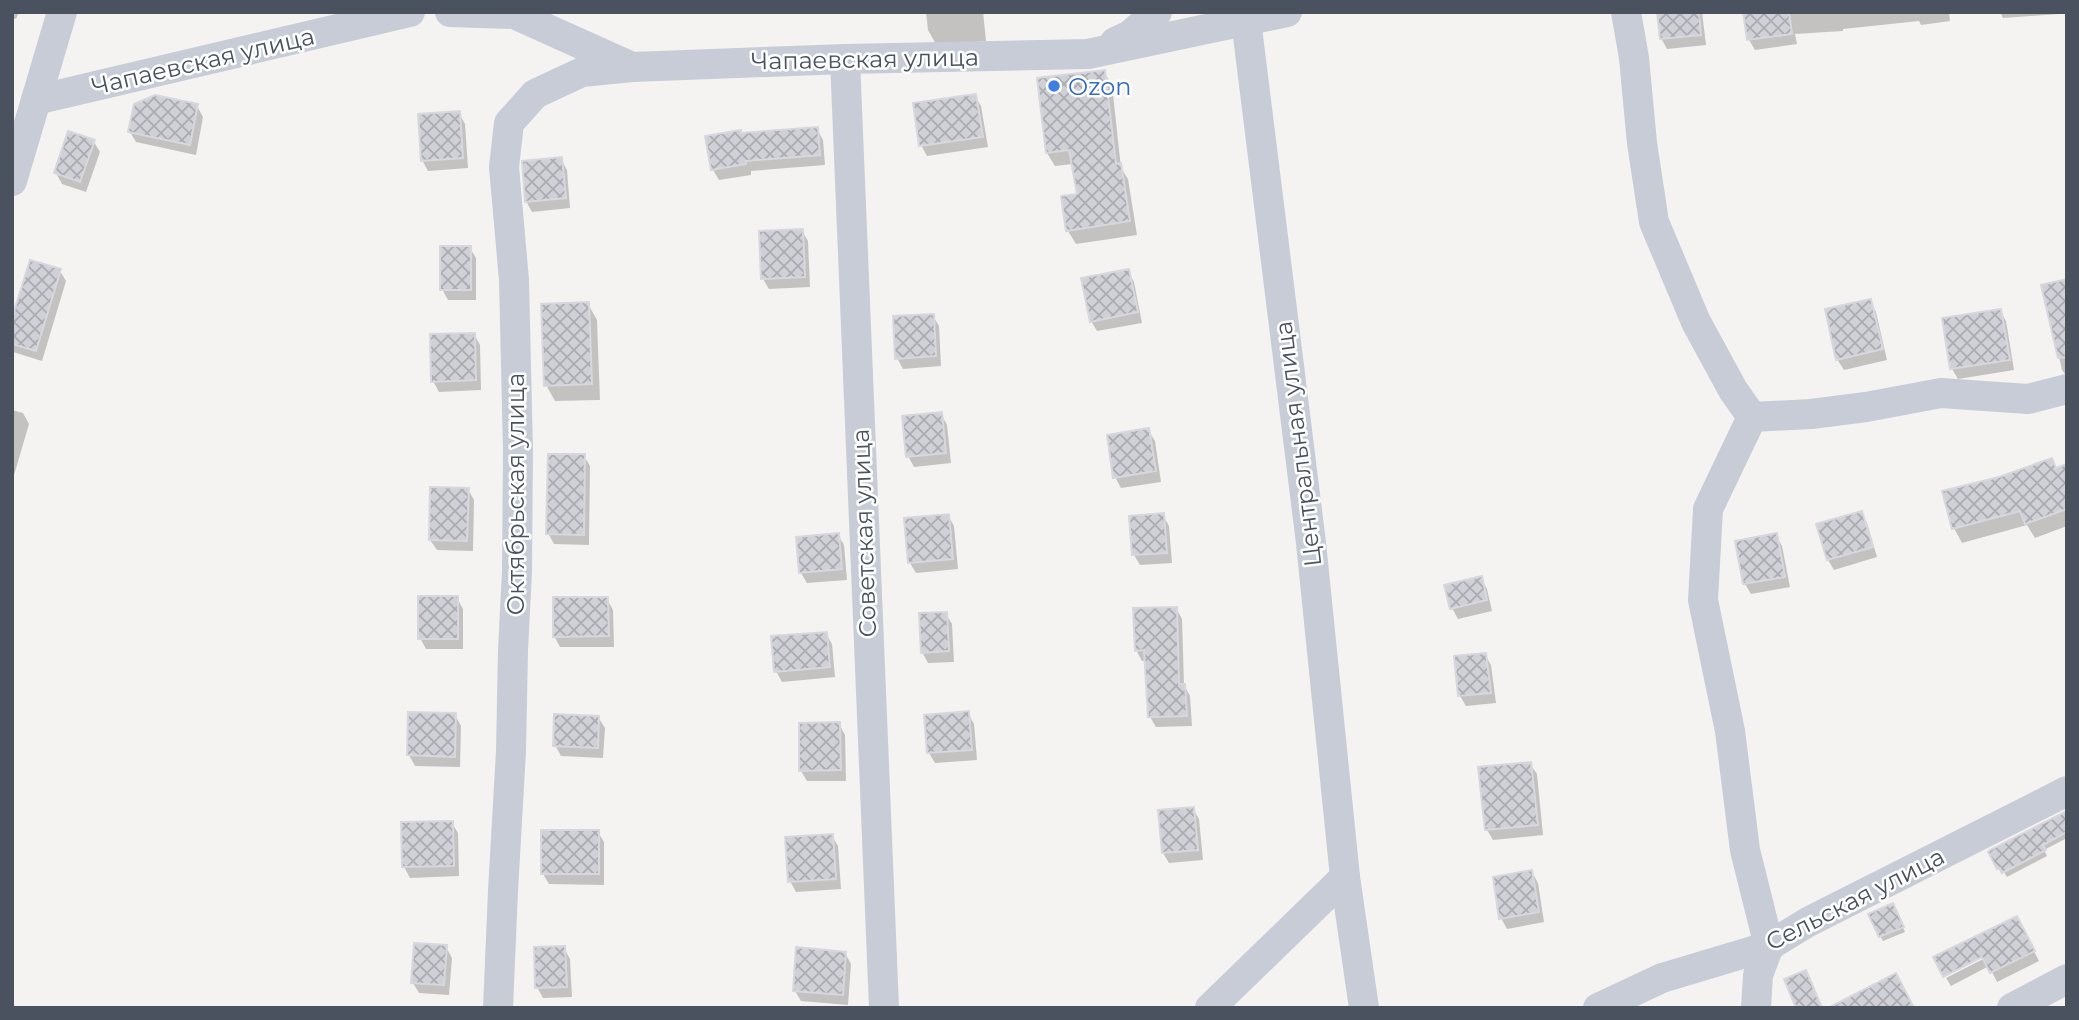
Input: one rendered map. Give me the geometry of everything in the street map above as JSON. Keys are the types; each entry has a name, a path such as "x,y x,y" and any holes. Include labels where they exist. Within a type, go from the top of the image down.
{"street":[{"path":"12,181 62,12"},
{"name":"Чапаевская улица","path":"36,100 410,12"},
{"name":"Чапаевская улица","path":"450,12 514,14 632,67 1088,54 1246,17 1287,12"},
{"path":"1088,54 1129,35 1157,12"},
{"path":"1626,12 1654,222 1696,322 1733,390 1752,417"},
{"name":"Центральная улица","path":"1246,17 1311,543 1345,877 1364,1008"},
{"name":"Советская улица","path":"845,59 884,1008"},
{"name":"Октябрьская улица","path":"498,1008 517,571 518,451 514,280 504,167 509,122 534,94 582,72 632,67"},
{"path":"1752,417 1811,414 1941,393 2028,399 2067,389"},
{"path":"1752,417 1708,509 1703,600 1730,731 1745,850 1769,946 1758,975 1756,1008"},
{"name":"Сельская улица","path":"1598,1008 1662,978 1769,946 1808,922 2067,790"},
{"path":"1210,1008 1345,877"},
{"path":"2012,1008 2067,979"}],"building":[{"path":"1657,12 1699,12 1701,35 1660,39"},
{"path":"1743,12 1789,12 1792,34 1747,40"},
{"path":"1105,70 1116,164 1121,163 1130,221 1066,231 1061,196 1077,194 1069,150 1046,153 1037,78"},
{"path":"976,94 983,137 919,146 913,103"},
{"path":"155,95 198,104 190,145 128,132 134,104"},
{"path":"460,111 463,158 421,161 418,114"},
{"path":"818,127 820,155 746,161 746,164 711,170 705,136 741,130 741,133"},
{"path":"68,131 95,140 80,182 54,173"},
{"path":"562,157 566,198 525,202 522,161"},
{"path":"803,229 805,277 761,279 759,231"},
{"path":"440,246 471,246 471,290 440,290"},
{"path":"30,260 61,269 36,351 12,344 12,318"},
{"path":"1129,269 1138,312 1090,322 1081,278"},
{"path":"2067,279 2067,357 2058,358 2041,285"},
{"path":"1871,299 1883,349 1836,360 1825,309"},
{"path":"589,302 592,384 544,386 541,304"},
{"path":"2001,309 2010,360 1950,369 1942,318"},
{"path":"934,314 936,356 895,359 893,316"},
{"path":"475,333 476,380 431,382 430,334"},
{"path":"942,412 946,453 906,457 902,416"},
{"path":"1149,428 1156,471 1113,478 1107,435"},
{"path":"548,454 585,454 584,535 546,534"},
{"path":"2052,458 2056,468 2067,464 2067,509 2025,524 2020,511 1952,529 1942,491 1999,477"},
{"path":"430,487 469,488 467,541 429,540"},
{"path":"1862,511 1873,547 1827,560 1816,524"},
{"path":"1164,513 1167,553 1132,555 1129,516"},
{"path":"949,514 953,559 908,563 904,518"},
{"path":"839,533 842,569 799,573 796,537"},
{"path":"1777,533 1785,577 1743,584 1735,541"},
{"path":"1482,576 1487,600 1450,609 1444,585"},
{"path":"418,596 458,596 458,639 418,639"},
{"path":"553,597 608,597 609,636 553,637"},
{"path":"1177,607 1179,684 1185,684 1187,716 1148,717 1144,650 1135,651 1133,608"},
{"path":"947,612 949,651 921,653 919,613"},
{"path":"827,632 830,667 774,672 771,636"},
{"path":"1486,653 1491,693 1458,696 1454,656"},
{"path":"969,711 972,750 927,753 924,715"},
{"path":"408,712 456,713 455,757 407,755"},
{"path":"554,714 599,716 598,748 553,746"},
{"path":"840,722 841,770 799,771 799,723"},
{"path":"1531,762 1538,825 1485,830 1478,767"},
{"path":"1194,807 1198,850 1162,853 1158,810"},
{"path":"2067,811 2067,832 2043,845 2046,850 2002,873 2000,868 1997,869 1988,852 1990,850"},
{"path":"453,821 454,866 402,867 401,822"},
{"path":"541,830 599,830 599,874 541,874"},
{"path":"833,834 836,879 788,882 785,837"},
{"path":"1532,870 1539,912 1499,919 1493,877"},
{"path":"1893,903 1904,927 1879,937 1868,914"},
{"path":"2017,916 2035,951 1990,973 1982,957 1943,977 1933,957"},
{"path":"414,943 447,945 444,985 411,983"},
{"path":"565,946 567,987 535,988 534,947"},
{"path":"796,947 846,952 843,995 793,991"},
{"path":"1806,970 1822,1008 1796,1008 1784,979"},
{"path":"1896,973 1914,1008 1828,1008"}],"place":[{"name":"Ozon","path":"1054,86"}]}
